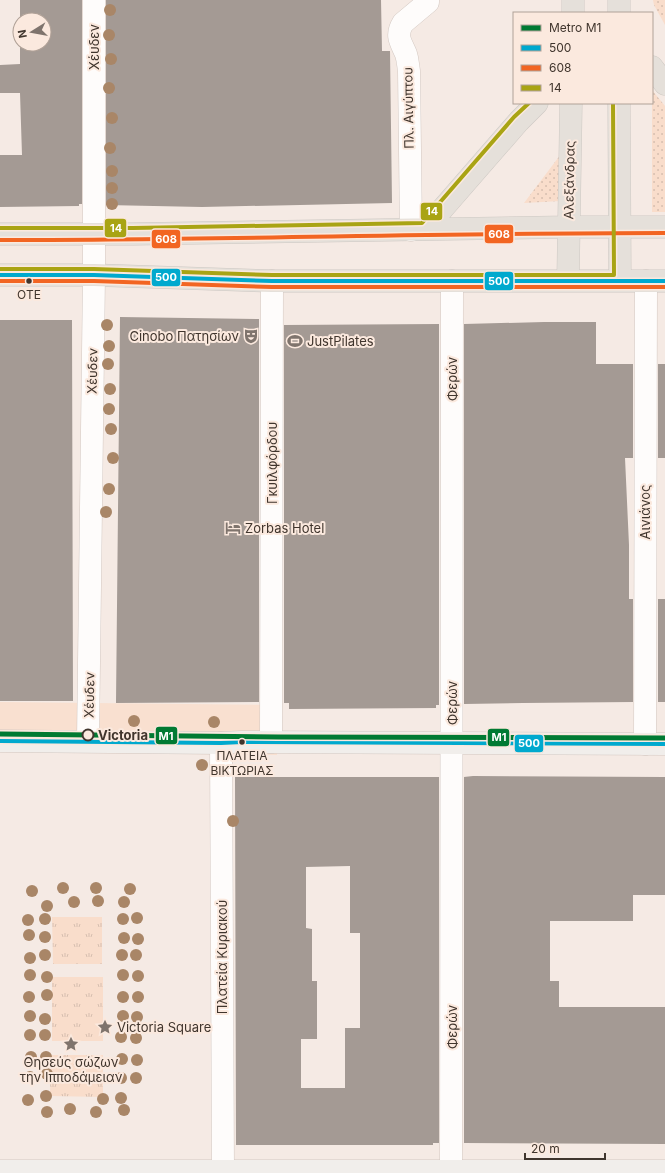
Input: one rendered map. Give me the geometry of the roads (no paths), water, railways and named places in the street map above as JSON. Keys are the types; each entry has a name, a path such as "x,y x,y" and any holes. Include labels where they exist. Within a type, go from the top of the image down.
{"main road":[{"path":"573,0 573,12"},
{"path":"619,0 619,12"},
{"path":"653,68 665,84"},
{"path":"418,229 519,121 537,104"},
{"name":"Αλεξάνδρας","path":"568,281 571,104"},
{"path":"619,104 620,281"},
{"path":"0,234 665,227"},
{"path":"0,275 94,275 272,280 655,281"}],"street":[{"name":"Χέυδεν","path":"88,741 94,275 94,0"},
{"name":"Πλ. Αιγύπτου","path":"418,229 409,71 406,55 401,46 399,36 403,23 424,5"},
{"name":"Γκυιλφόρδου","path":"271,742 272,280"},
{"name":"Φερών","path":"451,1172 452,281"},
{"name":"Αινιάνος","path":"655,281 655,744"},
{"path":"0,741 655,744"},
{"name":"Πλατεία Κυριακού","path":"221,743 223,1171"},
{"path":"0,1171 665,1171"}],"metro line":[{"name":"Μ1","path":"0,734 278,737 665,738"}],"place":[{"name":"ΟΤΕ","path":"29,281"},
{"name":"Cinobo Πατησίων","path":"251,336"},
{"name":"JustPilates","path":"295,341"},
{"name":"Zorbas Hotel","path":"233,528"},
{"name":"Victoria","path":"88,735"},
{"name":"ΠΛΑΤΕΙΑ ΒΙΚΤΩΡΙΑΣ","path":"242,742"},
{"name":"Victoria Square","path":"105,1027"},
{"name":"Θησεύς σώζων την Ιπποδάμειαν","path":"71,1044"}]}
